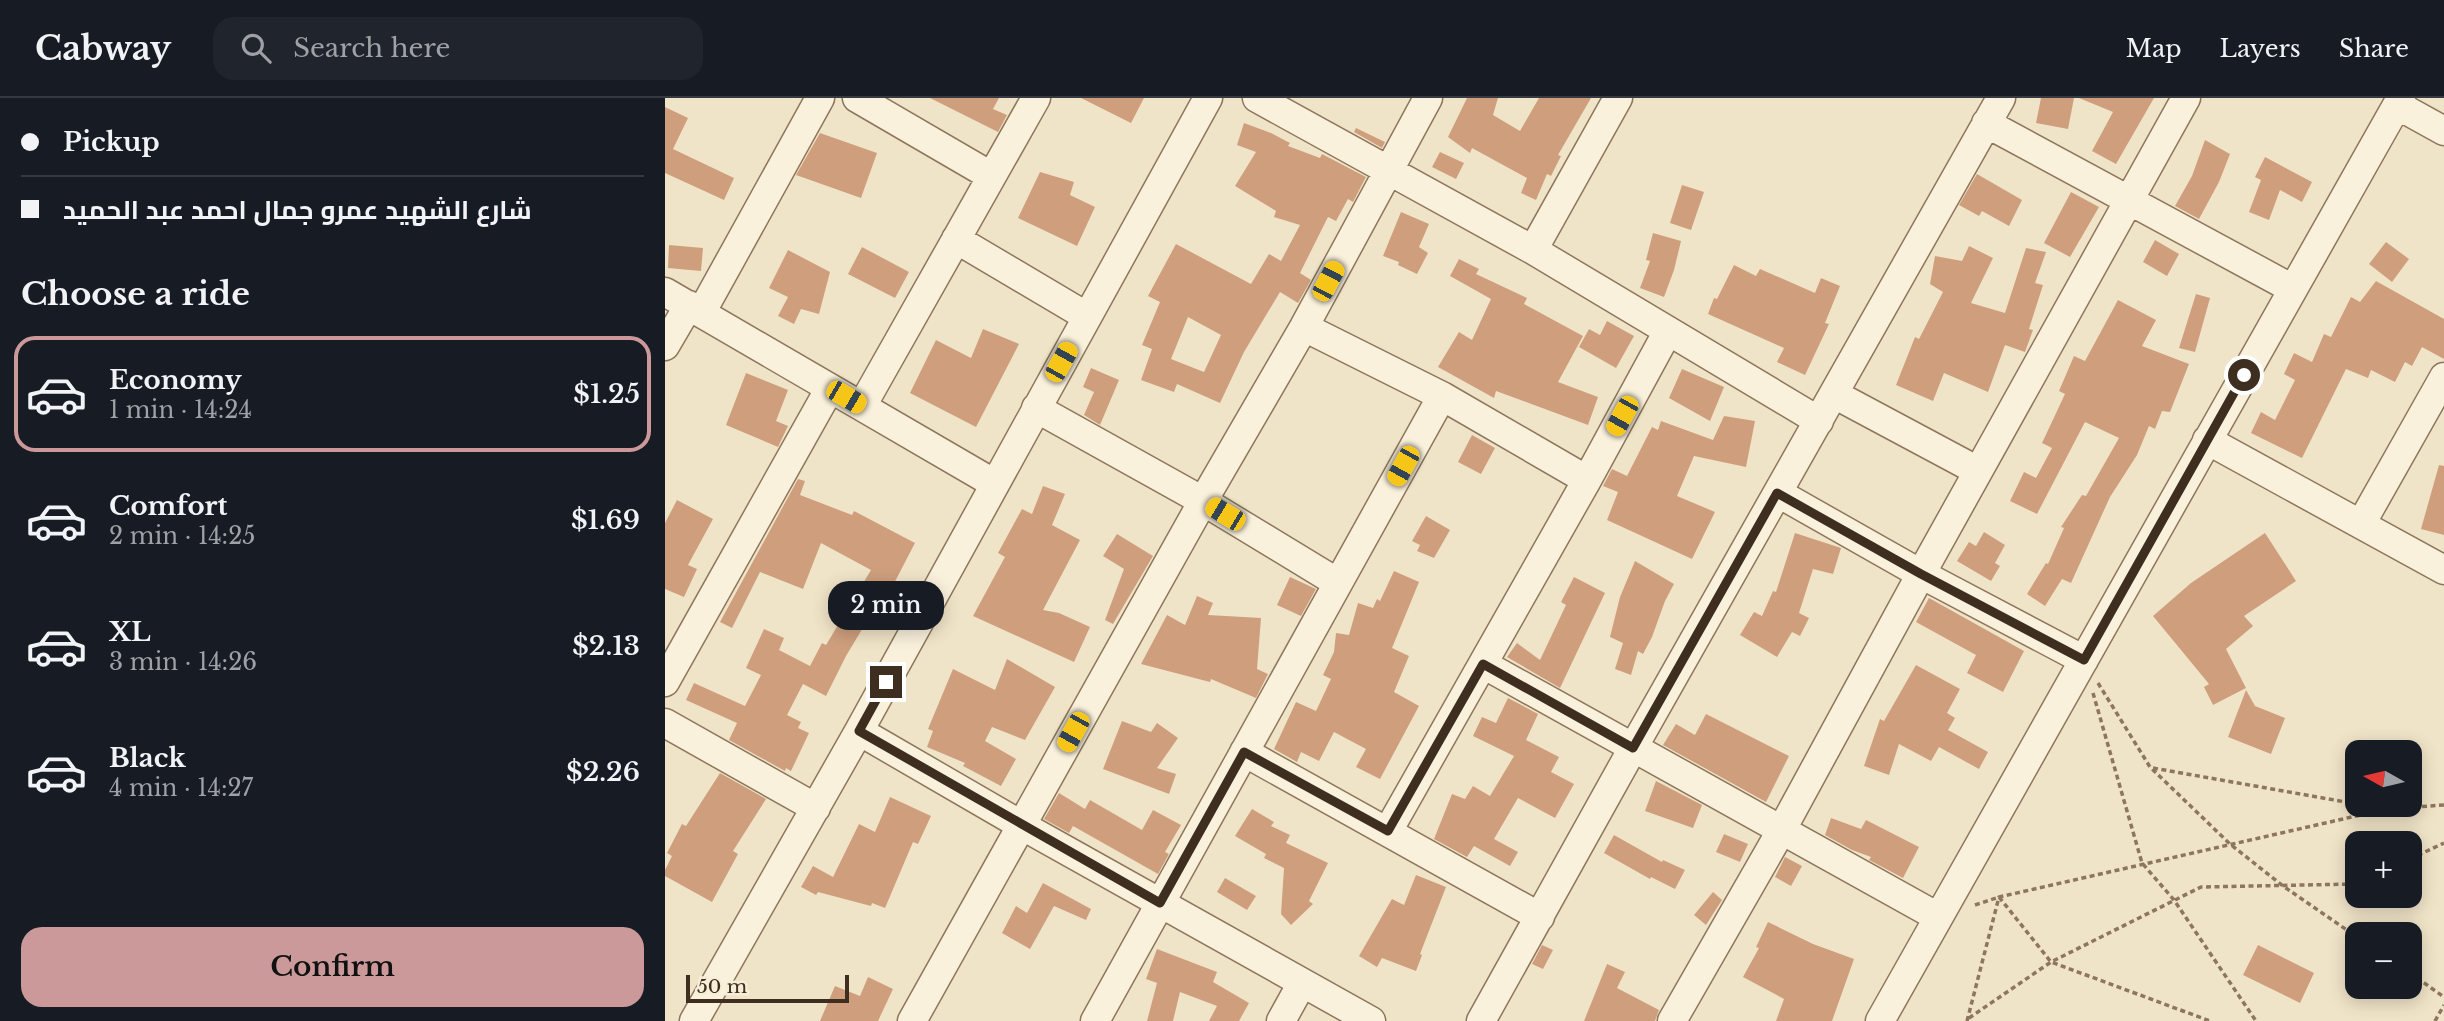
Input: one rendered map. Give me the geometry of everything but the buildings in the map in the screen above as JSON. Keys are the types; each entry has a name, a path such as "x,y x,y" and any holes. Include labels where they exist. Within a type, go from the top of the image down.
{"street":[{"path":"665,346 685,303 820,98"},
{"path":"857,98 992,176"},
{"path":"862,406 1036,98"},
{"path":"694,1021 859,731 1208,98"},
{"path":"1257,98 1533,250 1819,421"},
{"path":"912,1021 1203,501 1304,327 1428,98"},
{"path":"1533,250 1618,98"},
{"path":"1481,1021 2001,98"},
{"path":"1672,1021 1781,831 2186,98"},
{"path":"1880,1021 2399,101 2444,131"},
{"path":"1986,123 2293,289"},
{"path":"956,240 1086,316"},
{"path":"685,303 995,484"},
{"path":"1304,327 1441,396 1587,480"},
{"path":"1388,831 1587,480 1668,331"},
{"path":"2361,524 2444,377"},
{"path":"665,682 830,388"},
{"path":"1834,394 1978,471"},
{"path":"1095,1021 1441,396"},
{"path":"1036,408 1203,501 1338,583"},
{"path":"2207,440 2444,570"},
{"path":"1777,493 1921,574 2084,660"},
{"path":"1483,664 1938,917"},
{"path":"665,723 816,808"},
{"path":"859,731 1371,1021"},
{"path":"1244,752 1539,917"},
{"path":"1281,1021 1302,982"}],"path":[{"path":"2084,660 2150,767 2229,844 2345,929"},
{"path":"2084,660 2142,863 2174,900 2256,1021"},
{"path":"2150,767 2345,802"},
{"path":"2422,807 2444,805"},
{"path":"1975,905 2142,863 2351,817"},
{"path":"2422,853 2444,843"},
{"path":"1967,1020 2051,962 2201,887 2345,884"},
{"path":"1999,897 2051,962 2210,1021"},
{"path":"1967,1020 1999,897"},
{"path":"2422,981 2444,997"},
{"path":"2435,1021 2444,1005"}],"route":[{"path":"886,682 859,731 1160,903 1244,752 1388,831 1483,664 1633,748 1777,493 1921,574 2084,660 2244,375"}]}
